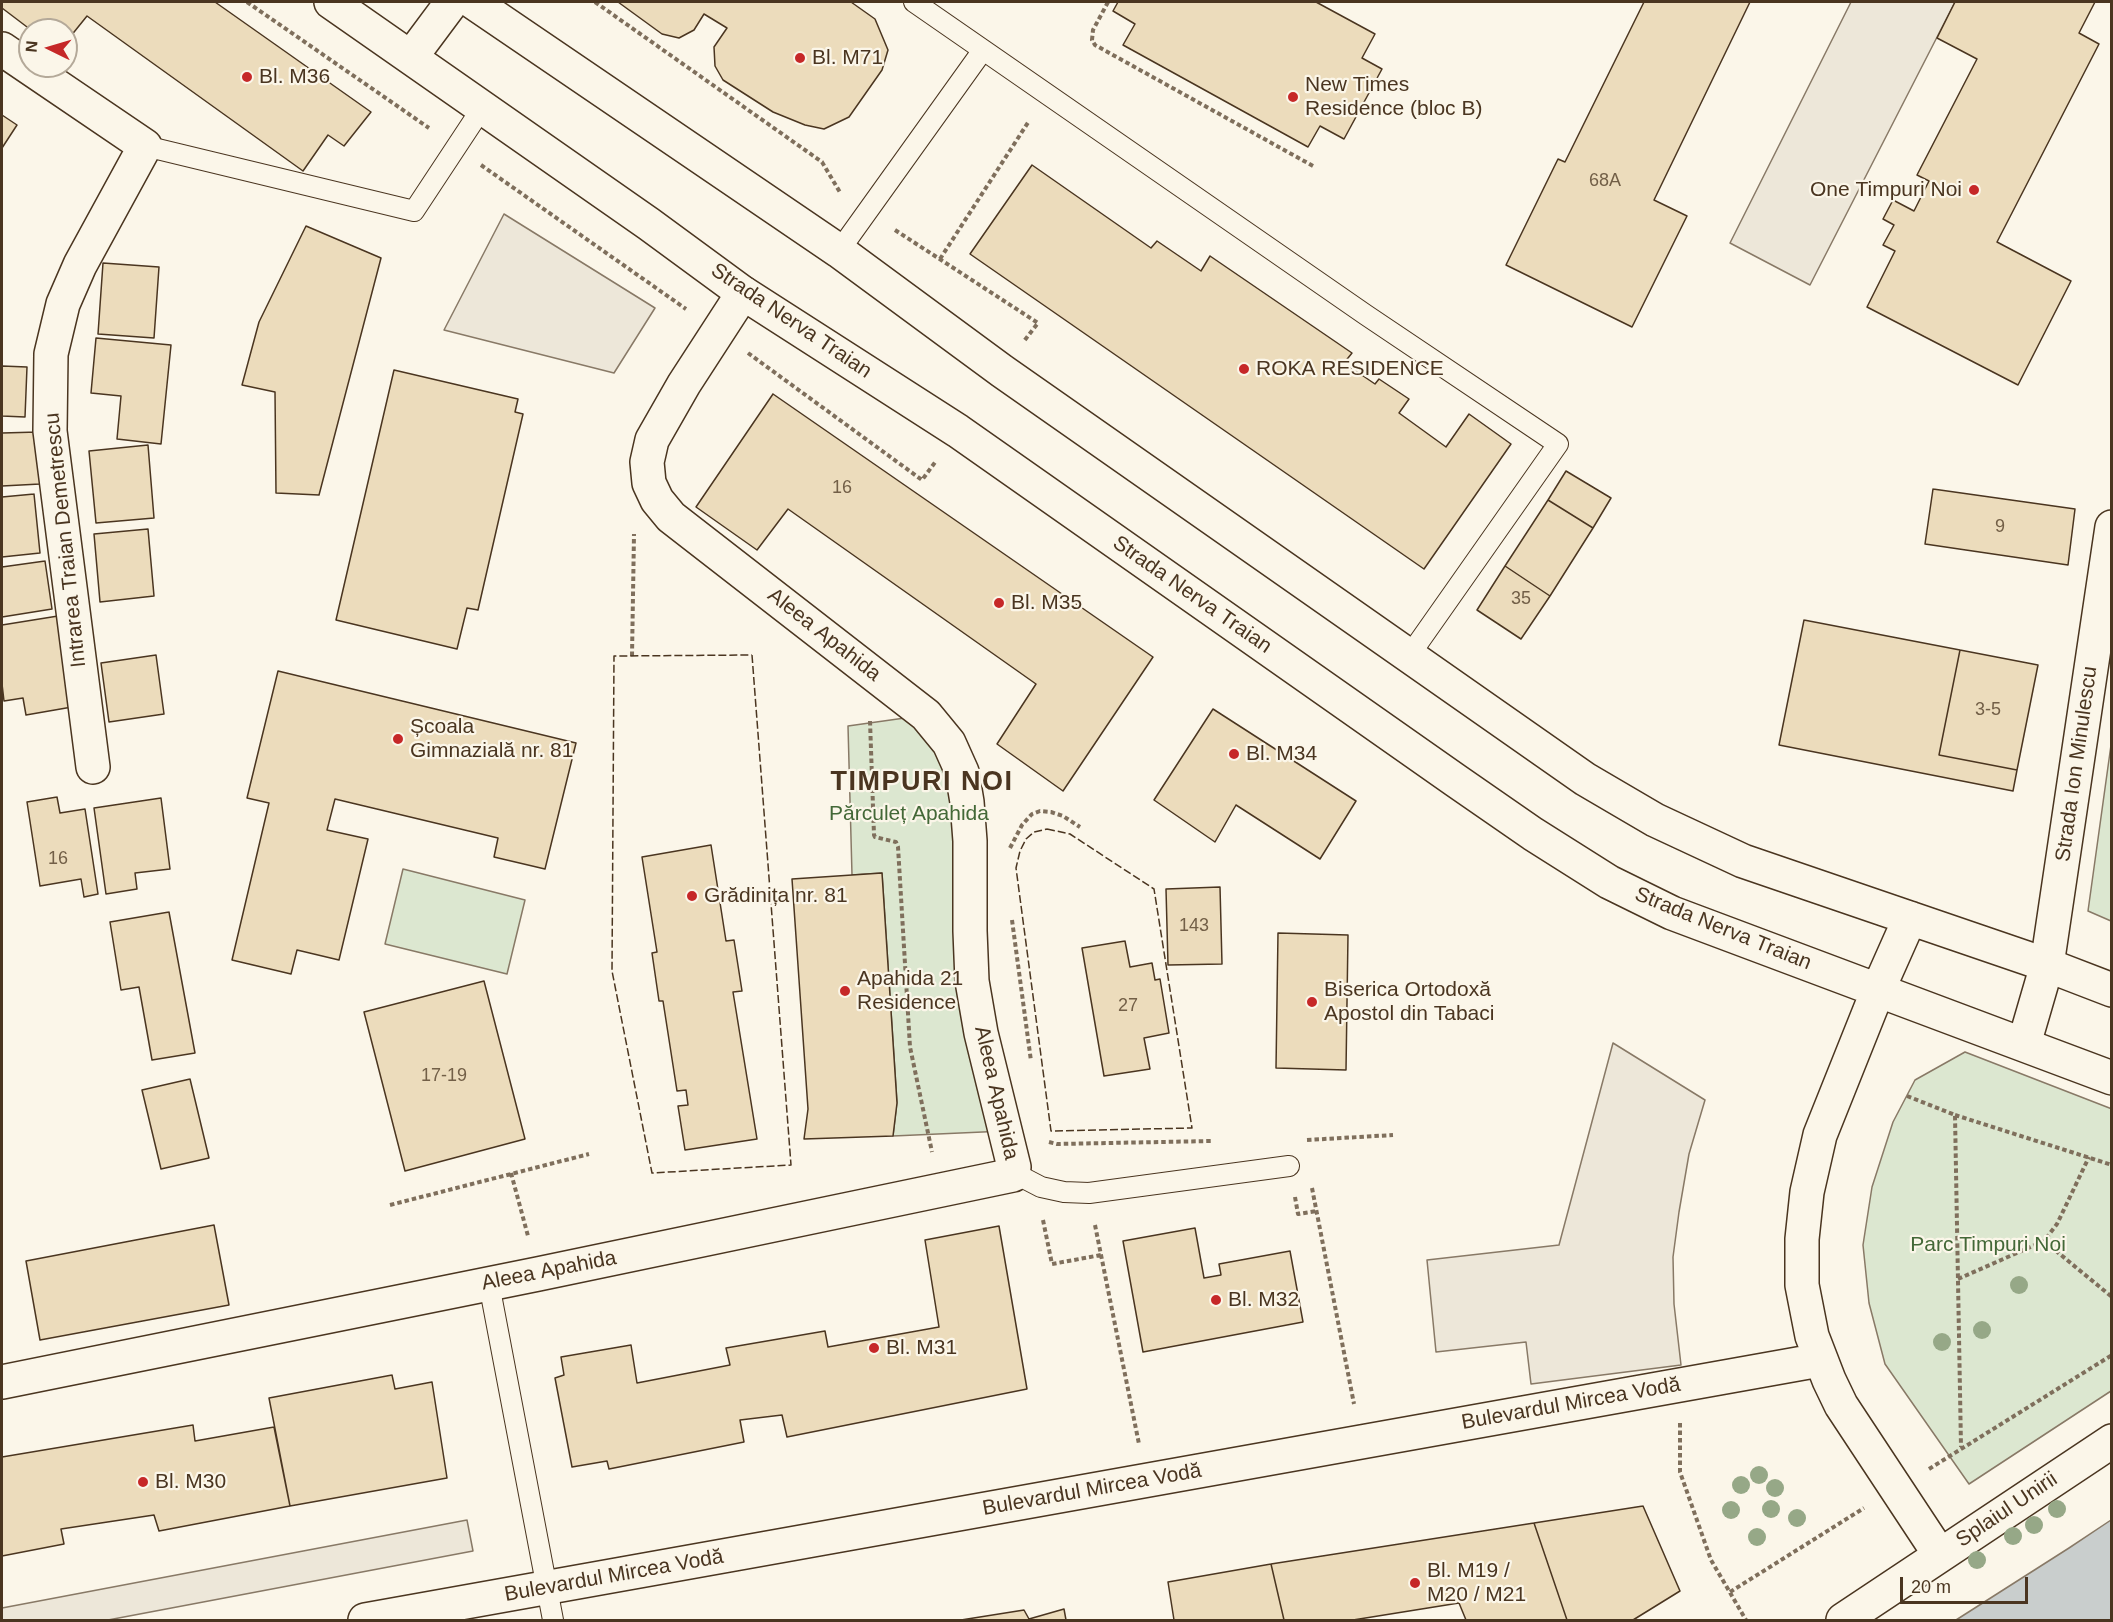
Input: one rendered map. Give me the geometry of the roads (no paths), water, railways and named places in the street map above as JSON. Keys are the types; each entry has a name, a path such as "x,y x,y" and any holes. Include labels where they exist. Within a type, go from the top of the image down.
{"main road":[{"name":"Strada Nerva Traian","path":"331,2 744,292 958,431 1533,834 1610,882 1672,913 2112,1078"},
{"path":"411,57 452,2"},
{"path":"473,2 839,251 1002,371 1585,779 1655,820 1743,861 2048,965 2112,990"},
{"path":"2,49 145,146"},
{"name":"Intrarea Traian Demetrescu","path":"93,767 50,431 51,354 63,304 80,265 145,146"},
{"name":"Aleea Apahida","path":"744,292 684,384 652,440 647,462 649,483 657,500 671,517 926,715 949,743 962,772 967,802 970,841 972,981 981,1032 1014,1167 1027,1180"},
{"name":"Strada Ion Minulescu","path":"2024,1044 2048,965 2112,527"},
{"path":"1910,918 1878,990 1820,1135 1807,1192 1802,1239 1802,1285 1807,1318 1820,1360 1841,1404 1940,1555"},
{"name":"Aleea Apahida","path":"2,1382 1008,1177 1027,1180"},
{"name":"Bulevardul Mircea Vodă","path":"365,1620 1820,1360"},
{"name":"Splaiul Unirii","path":"1844,1620 2112,1441"}],"lane":[{"path":"914,2 1366,315 1558,444 1409,656"},
{"path":"839,251 983,50"},
{"path":"145,146 414,211 482,108"},
{"path":"1027,1180 1064,1192 1089,1193 1288,1166"},
{"path":"489,1284 553,1620"}],"place":[{"name":"Bl. M71","path":"800,58"},
{"name":"Bl. M36","path":"247,77"},
{"name":"New Times Residence (bloc B)","path":"1293,97"},
{"name":"One Timpuri Noi","path":"1974,190"},
{"name":"ROKA RESIDENCE","path":"1244,369"},
{"name":"Bl. M35","path":"999,603"},
{"name":"Școala Gimnazială nr. 81","path":"398,739"},
{"name":"Bl. M34","path":"1234,754"},
{"name":"Grădinița nr. 81","path":"692,896"},
{"name":"Apahida 21 Residence","path":"845,991"},
{"name":"Biserica Ortodoxă Apostol din Tabaci","path":"1312,1002"},
{"name":"Bl. M32","path":"1216,1300"},
{"name":"Bl. M31","path":"874,1348"},
{"name":"Bl. M30","path":"143,1482"},
{"name":"Bl. M19 / M20 / M21","path":"1415,1583"}],"district":[{"name":"TIMPURI NOI","path":"922,783"}],"park label":[{"name":"Părculeț Apahida","path":"909,814"},
{"name":"Parc Timpuri Noi","path":"1988,1245"}]}
